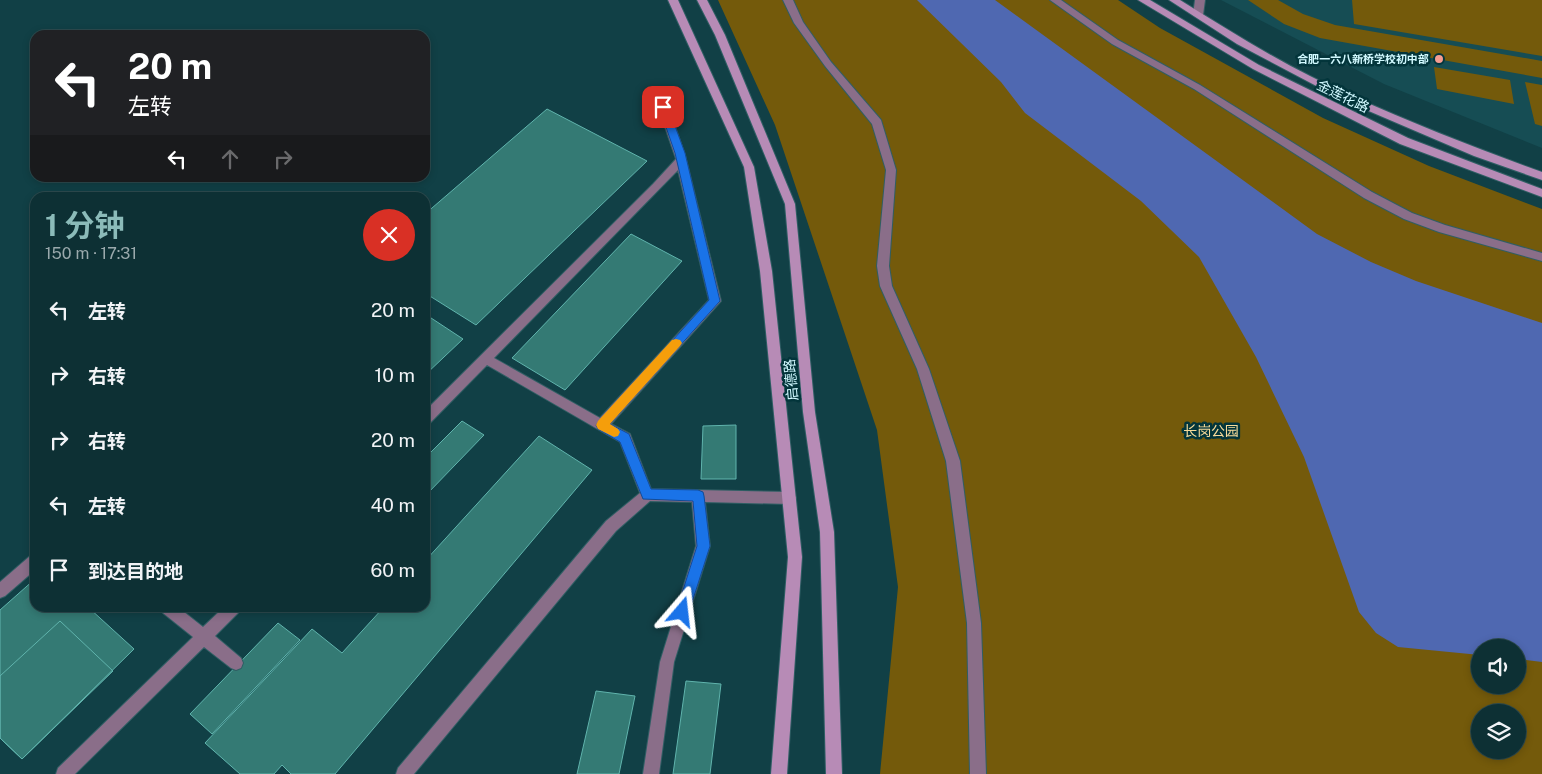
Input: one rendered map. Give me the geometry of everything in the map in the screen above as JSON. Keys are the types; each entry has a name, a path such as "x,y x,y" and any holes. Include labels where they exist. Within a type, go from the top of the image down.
{"main road":[{"name":"启德路","path":"674,0 749,167 766,271 794,557 778,774"},
{"name":"启德路","path":"702,0 720,35 790,204 809,412 827,532 834,774"},
{"name":"金莲花路","path":"1143,0 1256,67 1404,141 1542,193"},
{"name":"金莲花路","path":"1174,0 1240,42 1347,98 1478,153 1542,176"}],"lane":[{"path":"788,0 799,23 828,64 877,124 891,170 883,266 886,286 923,369 953,461 974,623 978,774"},
{"path":"1055,0 1115,42 1197,87 1368,195 1408,216 1443,229 1542,257"},
{"path":"1198,15 1200,0"},
{"path":"602,425 714,301 682,160 658,92"},
{"path":"430,414 651,194 682,160"},
{"path":"486,359 625,438 647,495"},
{"path":"404,774 611,526 647,495 788,498"},
{"path":"652,774 667,662 703,546 698,496"},
{"path":"0,591 30,565"},
{"path":"173,612 236,663"},
{"path":"64,774 229,612"}],"shaded area":[{"name":"合肥一六八新桥学校初中部","path":"1221,0 1542,0 1542,148 1384,84"}],"green space":[{"name":"长岗公园","path":"718,0 1118,0 1160,28 1323,118 1429,166 1542,209 1542,774 880,774 898,587 877,430 775,125"},
{"path":"1248,0 1278,0 1303,14 1335,25 1542,61 1542,78 1320,38 1284,24"},
{"path":"1352,0 1542,0 1542,56 1354,24"},
{"path":"1434,67 1510,80 1514,104 1437,89"},
{"path":"1525,82 1542,85 1542,126 1535,124"}],"water":[{"path":"917,0 995,0 1317,234 1371,262 1416,281 1542,323 1542,662 1526,660 1526,639 1471,639 1471,654 1398,647 1376,633 1359,612 1304,457 1256,357 1199,257 1141,201 1025,113 1001,82"}],"building":[{"path":"547,109 647,161 476,325 430,296 430,210"},
{"path":"631,234 682,261 565,390 512,358"},
{"path":"430,317 463,339 430,370"},
{"path":"462,421 484,435 430,491 430,453"},
{"path":"736,425 736,479 701,479 703,426"},
{"path":"539,436 592,470 335,774 291,774 282,765 274,774 240,774 205,743 312,629 342,653 379,612 430,612 430,556"},
{"path":"30,583 30,612 93,612 134,649 22,759 0,738 0,610"},
{"path":"60,621 113,671 22,759 0,738 0,676"},
{"path":"278,623 300,640 212,734 190,714"},
{"path":"686,681 721,684 710,774 673,774"},
{"path":"596,691 635,696 619,774 577,774"}],"slow traffic":[{"path":"614,432 602,425 676,343"}],"place":[{"name":"合肥一六八新桥学校初中部","path":"1439,59"}],"route":[{"path":"663,107 680,153 714,301 602,425 625,438 647,495 698,496 703,546 682,612"}]}
